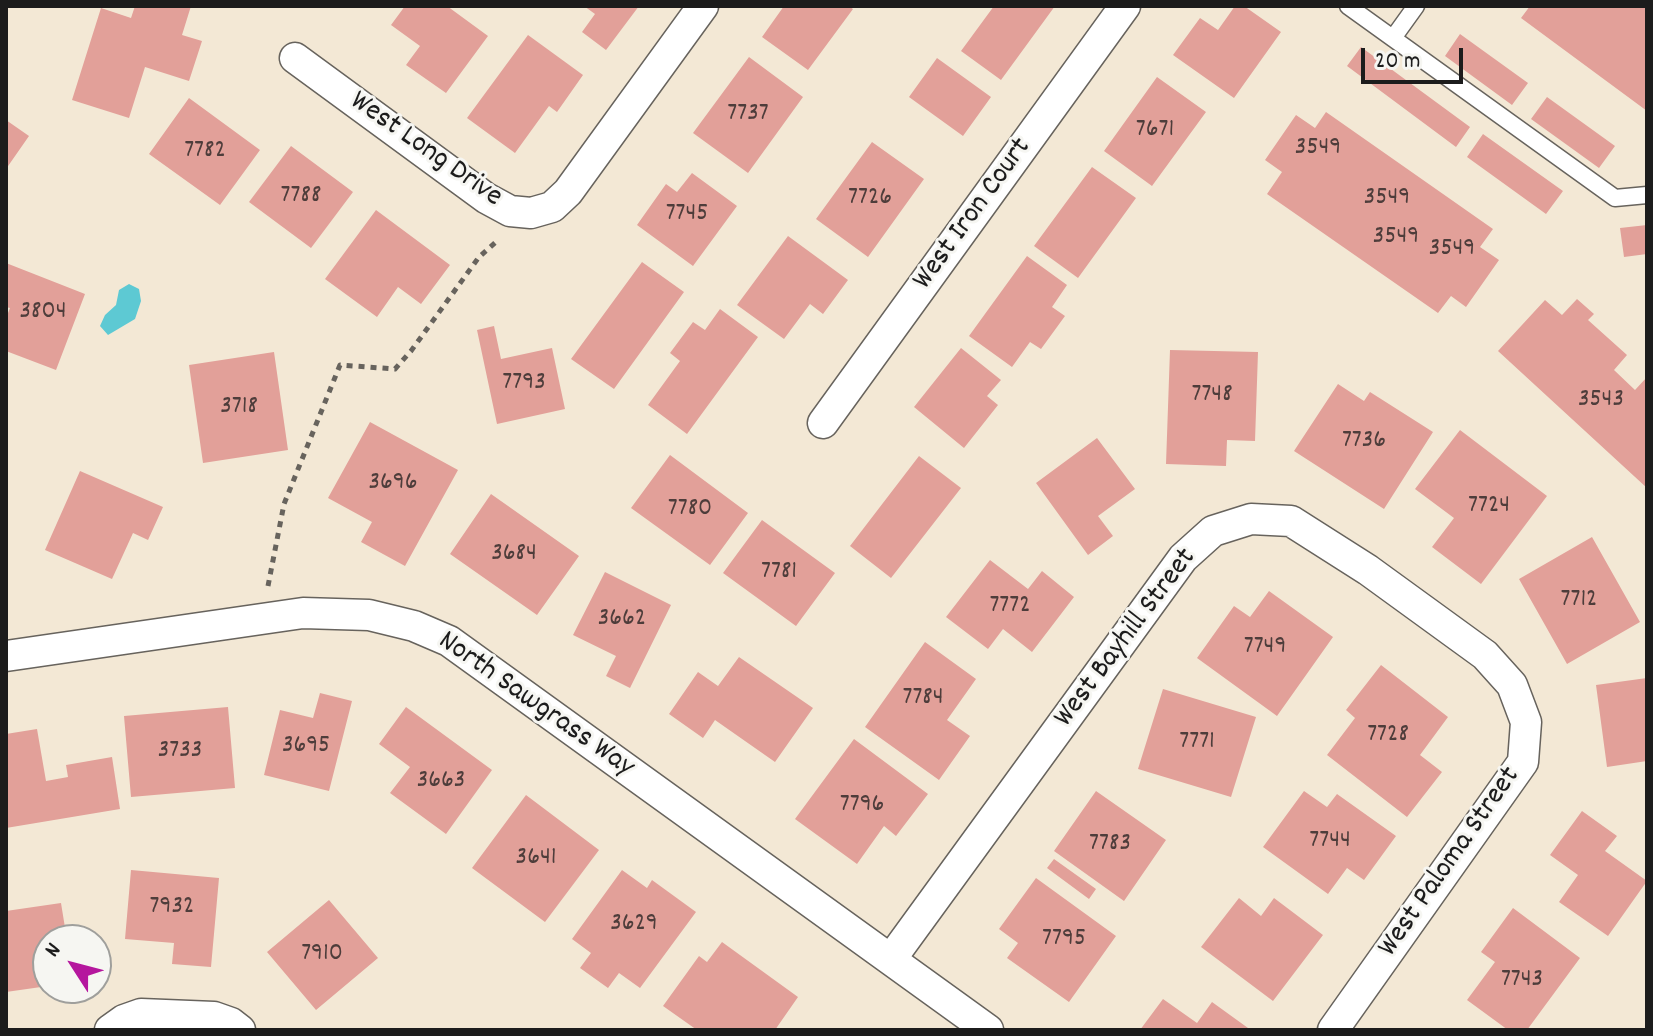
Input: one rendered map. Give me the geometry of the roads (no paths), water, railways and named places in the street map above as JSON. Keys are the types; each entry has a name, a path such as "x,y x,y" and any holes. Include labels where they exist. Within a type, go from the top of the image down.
{"street":[{"name":"West Long Drive","path":"295,58 486,198 510,211 531,213 552,207 568,192 703,6"},
{"name":"West Iron Court","path":"823,423 1125,6"},
{"name":"West Bayhill Street","path":"891,959 1183,558 1213,531 1251,519 1291,521 1368,570 1485,655 1512,685"},
{"name":"North Sawgrass Way","path":"6,656 303,613 369,615 414,626 449,641 988,1030"},
{"name":"West Paloma Street","path":"1333,1030 1523,762 1526,722 1512,685"},
{"path":"110,1030 124,1020 141,1014 214,1017 240,1030"}],"lane":[{"path":"1348,6 1615,198 1647,195"},
{"path":"1393,38 1416,6"}],"water":[{"path":"129,284 139,289 141,301 135,319 108,335 100,326 105,315 116,305 119,290"}]}
